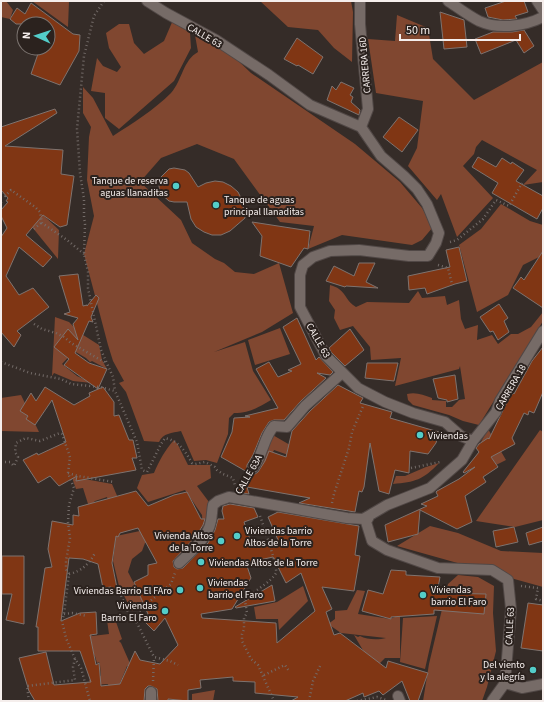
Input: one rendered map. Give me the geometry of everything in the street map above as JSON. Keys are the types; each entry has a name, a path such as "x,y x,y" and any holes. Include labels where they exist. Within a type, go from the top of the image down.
{"street":[{"name":"CALLE 63","path":"147,1 216,40 270,75 310,105 361,128"},
{"name":"CARRERA 16D","path":"360,1 360,24 368,109 361,128"},
{"path":"448,1 487,24 521,25 533,22 543,17"},
{"path":"537,1 543,10"},
{"path":"361,128 380,156 404,176 427,204 440,233 430,252"},
{"name":"CALLE 63","path":"430,252 409,256 359,250 330,251 313,257 303,265 300,275 300,307 326,356 358,388 368,394 413,412 445,422 461,436 473,441"},
{"name":"CARRERA 18","path":"473,441 496,412 500,401 543,331"},
{"name":"CALLE 63A","path":"253,468 269,432 274,426 287,427 305,406 342,373"},
{"path":"234,498 347,518 363,519 388,505 430,488 462,460 473,441"},
{"name":"CALLE 63A","path":"179,563 198,545 208,530 211,522 213,505 218,501 229,497 234,498"},
{"path":"370,515 366,522 372,541 387,550 438,568 492,570 508,580 508,584"},
{"name":"CALLE 63","path":"505,683 511,609 508,584"},
{"path":"492,701 505,683 522,688 543,684"}],"path":[{"path":"104,1 94,16 84,56 77,122 80,173 84,198 84,254 88,272 88,288 92,314 101,350 113,377 114,390 136,442 142,470 147,472 165,438 173,440 186,453 192,463 195,464 205,462 215,467 223,474 234,478 236,483 234,498"},
{"path":"452,284 448,268 432,263 430,252 457,240 483,219 496,200 509,206 522,183"},
{"path":"1,194 5,196 11,190 22,197 40,212 42,224 67,240 84,254"},
{"path":"34,229 42,224"},
{"path":"34,324 42,329 64,337 71,343 107,364"},
{"path":"1,362 30,373 61,379 70,384 114,390"},
{"path":"331,514 334,494 349,448 352,432 368,394"},
{"path":"1,462 10,462 14,466 18,457 15,452 16,443 26,438 40,441 60,433 70,457 68,473 74,488 68,522 70,538 66,569 69,574 62,621 64,632 75,659 81,668 90,701"},
{"name":"CALLE 63A","path":"234,498 241,484 253,468"},
{"path":"68,473 114,482"},
{"path":"259,513 271,547 272,557 277,567 276,572 268,581 247,597 245,601 247,613 244,618 242,641 251,659 258,665 264,675 274,701"},
{"path":"69,574 84,568 95,553"},
{"path":"112,589 120,593 129,614 136,615 171,584"},
{"path":"508,584 538,588 536,600 543,601"},
{"path":"64,614 87,616"},
{"path":"133,614 154,657 154,675 151,697"},
{"path":"154,657 170,661 178,665"},
{"path":"28,701 27,686 40,683 76,680 74,667 75,659"},
{"path":"264,675 285,665 289,671"},
{"path":"309,701 313,681 320,666"},
{"path":"357,701 377,697 388,701"}],"shaded area":[{"path":"1,1 6,1 13,10 10,19 1,17"},
{"path":"32,1 69,1 68,27 56,18 56,16 53,16"},
{"path":"260,1 351,1 353,12 352,62 334,48 318,30 288,27"},
{"path":"397,15 428,28 433,59 474,100 543,62 543,182 523,185 537,170 482,140 476,147 474,154 463,166 493,198 457,237 441,194 437,200 408,166 417,148 423,101 376,93 368,39 395,41"},
{"path":"173,20 178,22 190,33 191,48 174,81 119,129 105,118 105,93 91,91 97,58 103,66 117,72 121,67 109,48 106,33 119,24 129,24 134,43 144,54 164,41"},
{"path":"195,35 215,42 230,53 251,73 355,144 400,182 422,208 433,227 422,240 412,245 342,235 308,249 314,226 280,222 234,159 197,144 161,158 140,182 181,220 192,243 215,259 224,263 235,272 254,274 279,263 293,313 262,332 214,352 245,342 253,371 271,400 249,411 234,413 229,418 228,434 217,463 206,460 194,461 181,431 165,435 159,442 144,441 126,392 119,383 124,381 113,361 84,254 94,216 87,180 89,137 91,127 83,113 83,87 93,98 113,136 150,111 171,93 178,83 189,60 198,52"},
{"path":"501,204 530,221 543,225 543,251 539,257 523,265 508,295 477,312 459,245 481,229"},
{"path":"40,212 59,230 58,259 28,222"},
{"path":"330,285 339,289 356,307 367,302 409,303 418,291 422,298 445,296 447,305 459,300 461,319 465,329 478,325 477,340 492,335 498,344 511,334 518,334 531,327 543,312 543,321 479,425 413,405 408,400 407,394 411,393 423,395 432,398 432,400 446,401 446,407 452,407 459,400 465,399 460,366 459,369 395,386 401,358 371,360 370,347 353,326 340,330 334,318 335,310 329,301"},
{"path":"55,317 69,322 80,333 99,345 102,360 107,369 92,361 90,362 74,351 62,364 77,376 92,383 73,381 54,373 52,376"},
{"path":"280,328 290,354 255,365 248,340"},
{"path":"21,395 39,432 1,431 1,398"},
{"path":"488,429 506,460 496,465 481,442"},
{"path":"540,430 543,432 543,520 515,527 476,521"},
{"path":"271,434 297,449 294,457 274,450 266,467 258,467"},
{"path":"174,440 188,465 210,465 211,478 197,486 212,506 203,532 202,515 185,490 148,502 137,488 142,475 154,473 162,456"},
{"path":"439,463 423,477 413,481 393,484 396,476 405,476"},
{"path":"71,475 79,478 112,484 118,498 109,504 107,497 95,501 89,507 83,488 76,489"},
{"path":"430,526 458,533 501,551 543,553 543,587 397,546"},
{"path":"140,531 150,542 145,543 142,551 132,559 128,572 143,601 132,611 119,586 113,561 116,536"},
{"path":"458,575 478,577 494,586 493,613 496,651 487,687 482,701 423,701 429,664 448,584"},
{"path":"303,586 308,601 279,630 278,619 256,619 254,607 277,602"},
{"path":"357,590 365,591 358,614 390,619 400,615 400,658 385,658 379,664 364,652 354,635 369,639 386,638 341,633 328,624 335,619 335,611 347,610"},
{"path":"437,616 425,669 400,662 403,618"},
{"path":"115,619 122,639 119,641 132,668 127,666 118,688 110,694 108,684 91,685 89,680 101,676 100,665 99,662 97,663 95,656 83,638 90,633 92,636 109,634 107,620"},
{"path":"215,690 213,701 192,701 192,694"}],"building":[{"path":"506,1 524,1 528,12 515,16 517,19 503,20 488,17 485,8"},
{"path":"31,3 49,16 16,16 16,24 10,19 17,8 25,14"},
{"path":"440,12 464,20 467,47 444,49"},
{"path":"56,21 73,34 80,35 79,51 60,85 31,74 37,56 56,56"},
{"path":"524,30 534,46 524,53 516,40 481,54 475,39 493,32 512,32"},
{"path":"297,38 323,57 313,74 284,59"},
{"path":"341,82 354,88 350,95 353,97 351,102 360,110 359,115 327,100 332,86 336,90"},
{"path":"55,109 57,113 5,146 63,150 61,174 74,176 67,225 60,227 43,215 26,235 52,257 43,267 19,247 6,276 19,295 33,288 49,307 17,331 21,335 14,347 1,332 1,237 7,228 1,216 1,210 8,202 6,201 8,198 1,190 1,127"},
{"path":"399,117 418,130 402,152 383,137"},
{"path":"478,157 496,167 502,158 511,164 512,162 524,170 516,181 543,196 543,208 537,219 492,193 498,183 472,167"},
{"name":"Tanque de aguas principal llanaditas","path":"174,168 185,170 189,173 198,187 215,181 223,182 231,186 238,192 242,200 245,218 230,231 221,235 212,235 196,227 191,219 187,202 169,201 160,193 159,187 161,177 169,169"},
{"path":"252,222 310,231 308,249 304,248 291,267 260,256 262,236"},
{"path":"459,247 467,281 427,294 425,288 409,290 408,276 450,267 446,250"},
{"path":"543,251 543,308 513,288 521,277 524,280"},
{"path":"359,263 375,263 366,282 378,288 345,287 326,281 334,266 354,276"},
{"path":"78,274 83,306 87,306 96,295 99,298 91,317 93,322 89,321 75,353 89,363 107,369 98,389 64,365 69,359 54,347 68,329 78,340 73,324 78,318 64,314 70,312 59,276"},
{"path":"499,304 508,318 504,321 509,332 498,340 493,331 490,332 480,317"},
{"path":"297,318 316,360 319,357 333,372 330,375 317,373 326,378 301,401 284,420 274,420 269,422 262,433 247,465 249,473 221,457 232,432 234,418 250,417 245,416 278,408 256,369 269,362 278,377 292,371 288,370 301,364 283,327"},
{"path":"350,329 364,350 345,366 329,348"},
{"path":"543,347 543,392 534,413 529,411 528,415 524,413 512,438 515,444 491,457 498,467 483,477 486,482 465,496 472,522 457,529 420,510 418,534 388,542 385,525 427,506 421,504 438,496 437,491 459,479 475,467 464,473 463,472 479,452 476,448 479,444 488,438 489,439 506,404 513,393 514,394 532,361"},
{"path":"367,363 398,363 394,381 365,378"},
{"path":"455,375 458,399 447,402 447,400 438,398 433,379"},
{"path":"338,385 363,398 360,403 392,412 390,418 439,432 436,443 428,454 410,451 409,473 395,470 389,494 379,491 370,443 364,487 362,492 359,491 355,512 299,503 310,498 247,487 249,494 236,492 253,475 252,474 258,472 269,451 286,457 292,431 310,411"},
{"path":"45,387 74,405 90,396 89,393 103,387 114,402 114,416 119,415 129,440 133,440 137,458 132,458 136,470 76,481 77,476 59,486 50,476 38,483 23,460 66,442 52,400 35,425 26,419 28,416 20,411 31,393 36,401"},
{"path":"136,491 148,506 174,495 187,492 201,519 205,519 197,535 173,561 174,567 177,569 183,568 208,543 215,530 218,519 224,519 222,511 223,506 230,504 254,508 258,517 244,522 252,545 278,540 268,517 278,512 359,526 355,555 360,556 354,591 322,587 332,609 326,612 334,635 340,633 386,668 388,661 428,673 418,701 410,701 402,681 383,695 379,691 364,697 363,693 345,701 291,701 298,697 255,693 255,682 233,681 233,677 200,680 201,688 188,690 188,701 168,699 168,701 158,701 157,689 148,686 145,689 144,701 35,701 29,691 19,658 46,652 54,685 91,682 80,651 38,651 38,627 36,627 45,568 52,567 48,549 52,521 73,525 73,515 79,516 78,507","holes":["138,528 157,563 148,565 148,575 134,582 148,614 143,620 154,631 165,618 178,645 160,664 140,660 135,651 120,684 101,686 99,663 96,665 90,635 97,634 96,612 80,613 61,621 69,558 83,559 98,564 103,588 111,587 118,593 112,563 116,536 118,537 120,533","273,557 286,583 301,573 315,611 277,643 276,623 202,618 201,614 232,609 251,578 246,563"]},
{"path":"514,527 518,542 496,547 493,531"},
{"path":"543,527 543,541 529,545 526,533"},
{"path":"2,556 24,556 24,624 6,620 12,594 2,594"},
{"path":"391,570 406,571 406,575 440,577 437,593 486,594 484,614 434,610 434,614 391,617 391,619 362,611 368,590 383,594"},
{"path":"272,585 275,601 235,607"},
{"path":"528,603 543,605 543,651 521,648"}],"place":[{"name":"Tanque de reserva aguas llanaditas","path":"176,186"},
{"name":"Tanque de aguas principal llanaditas","path":"216,205"},
{"name":"Viviendas","path":"420,435"},
{"name":"Viviendas barrio Altos de la Torre","path":"237,536"},
{"name":"Vivienda Altos de la Torre","path":"221,541"},
{"name":"Viviendas Altos de la Torre","path":"201,562"},
{"name":"Viviendas barrio el Faro","path":"200,588"},
{"name":"Viviendas Barrio El FAro","path":"180,590"},
{"name":"Viviendas barrio El Faro","path":"423,595"},
{"name":"Viviendas Barrio El Faro","path":"165,611"},
{"name":"Del viento y la alegría","path":"533,670"}]}
